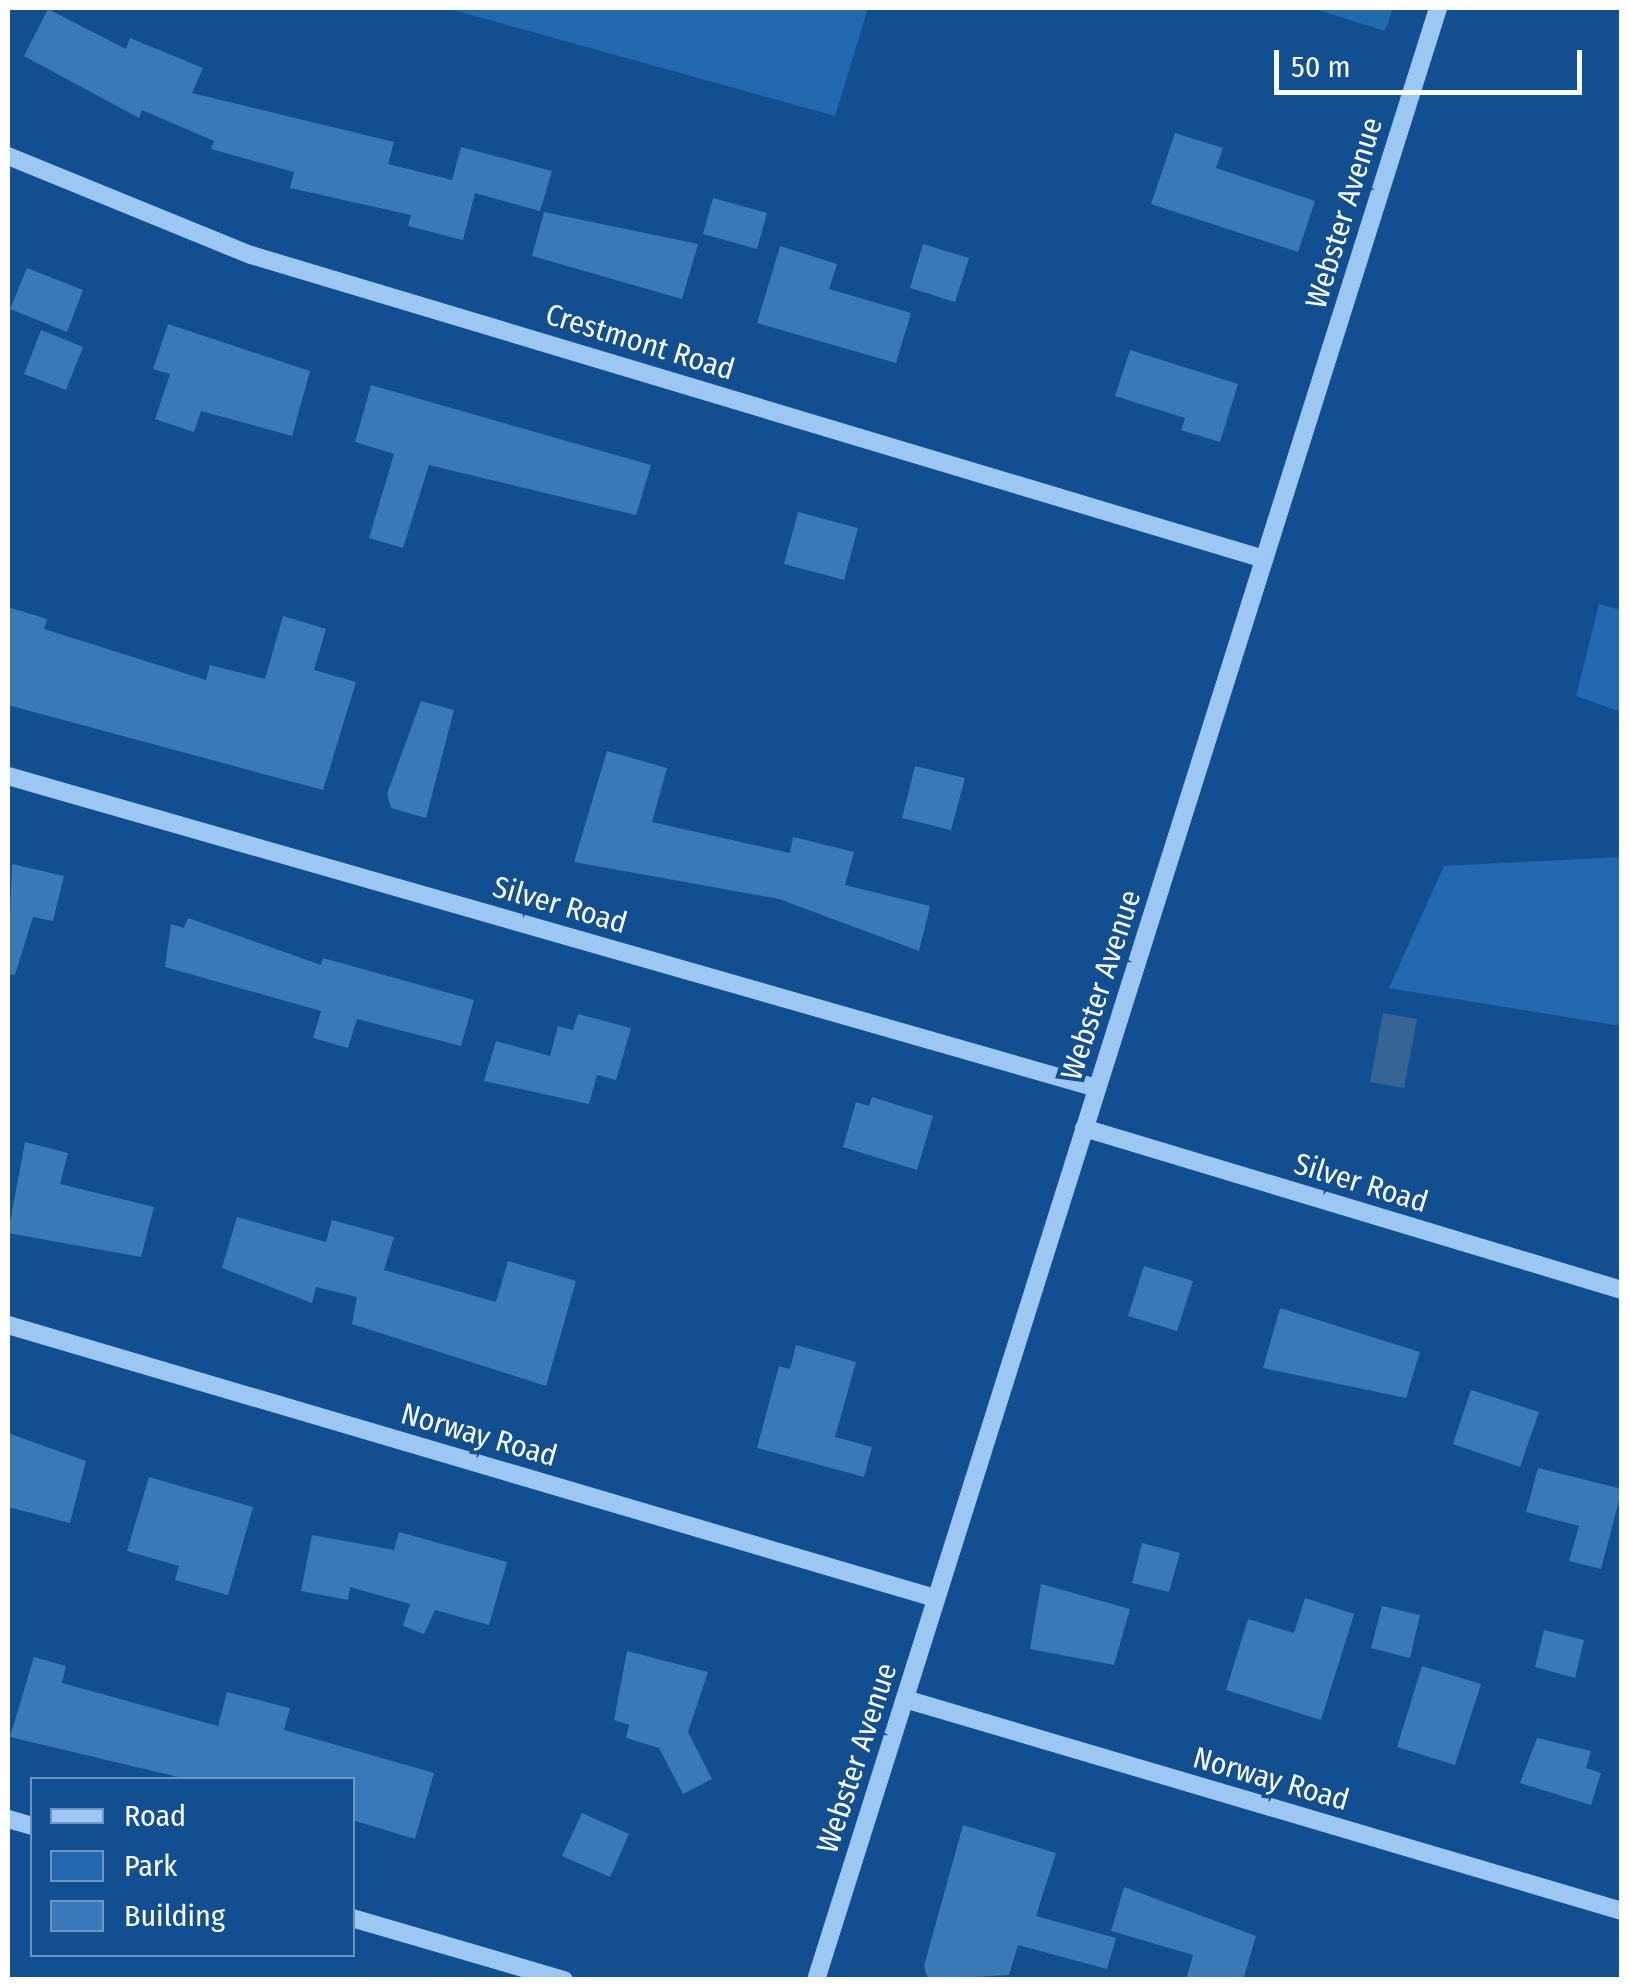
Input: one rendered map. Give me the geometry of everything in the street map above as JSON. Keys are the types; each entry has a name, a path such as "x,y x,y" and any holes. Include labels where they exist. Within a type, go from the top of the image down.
{"street":[{"name":"Webster Avenue","path":"816,1980 1438,8"},
{"name":"Crestmont Road","path":"8,156 251,255 1264,559"},
{"name":"Silver Road","path":"8,776 1097,1088"},
{"name":"Silver Road","path":"1084,1128 1622,1290"},
{"name":"Norway Road","path":"8,1325 935,1598"},
{"name":"Norway Road","path":"905,1700 1622,1911"},
{"path":"355,1919 564,1980"}],"green space":[{"path":"446,8 868,8 835,116"},
{"path":"1312,8 1393,8 1385,31"},
{"path":"1599,604 1621,610 1621,712 1576,696"},
{"path":"1621,857 1621,1026 1389,988 1444,866"}],"shaded area":[{"path":"1383,1013 1417,1019 1404,1088 1370,1082"}],"building":[{"path":"48,9 126,49 130,38 203,68 192,93 394,142 388,164 452,180 461,147 552,171 540,211 475,193 463,240 408,226 411,215 290,188 294,172 211,149 214,141 142,110 139,118 24,56"},
{"path":"1175,133 1223,148 1216,168 1315,201 1298,252 1151,204"},
{"path":"713,198 767,213 757,249 703,234"},
{"path":"544,212 698,244 682,299 532,256"},
{"path":"923,244 969,258 955,302 910,288"},
{"path":"780,246 837,264 829,289 911,313 896,363 757,323"},
{"path":"27,268 83,290 67,332 10,309"},
{"path":"168,324 310,371 292,436 201,411 194,432 155,419 170,374 153,369"},
{"path":"41,330 83,347 66,390 24,374"},
{"path":"1130,350 1238,384 1220,442 1181,430 1185,418 1115,396"},
{"path":"371,385 651,465 636,515 429,465 403,548 369,538 394,454 355,442"},
{"path":"798,512 858,528 844,580 784,564"},
{"path":"8,607 47,619 44,629 206,680 210,665 265,679 283,616 326,629 314,670 356,682 323,790 8,705"},
{"path":"421,701 454,710 426,818 391,808 387,794"},
{"path":"607,751 667,768 652,822 790,853 793,837 854,852 845,885 930,906 919,951 779,899 574,862"},
{"path":"915,766 965,778 951,830 902,818"},
{"path":"12,864 64,876 53,921 33,917 15,975 8,974"},
{"path":"188,918 321,965 323,958 474,1000 461,1046 357,1019 348,1048 313,1038 321,1011 165,967 171,924 184,928"},
{"path":"578,1014 631,1028 616,1080 597,1075 589,1104 484,1081 496,1041 550,1056 558,1026 573,1030"},
{"path":"872,1097 933,1116 917,1170 843,1147 856,1102 869,1106"},
{"path":"25,1142 68,1153 60,1184 154,1207 141,1257 8,1233"},
{"path":"237,1217 326,1242 332,1220 394,1237 384,1270 496,1302 508,1261 576,1281 546,1386 352,1324 357,1297 316,1287 312,1303 222,1268"},
{"path":"1144,1266 1193,1281 1177,1331 1128,1316"},
{"path":"1280,1308 1420,1352 1406,1398 1263,1368"},
{"path":"796,1345 856,1362 835,1437 872,1447 864,1477 757,1448 779,1366 790,1369"},
{"path":"1471,1390 1539,1412 1520,1467 1453,1444"},
{"path":"8,1433 86,1461 70,1523 8,1507"},
{"path":"1538,1468 1622,1489 1601,1569 1569,1561 1579,1526 1526,1512"},
{"path":"149,1477 253,1507 228,1595 175,1580 179,1566 127,1551"},
{"path":"399,1532 507,1562 489,1625 435,1610 424,1634 403,1626 410,1604 350,1587 348,1600 301,1591 312,1535 394,1550"},
{"path":"1142,1543 1180,1553 1169,1592 1132,1583"},
{"path":"1041,1584 1130,1609 1114,1665 1030,1649"},
{"path":"1305,1598 1354,1614 1321,1720 1226,1690 1248,1619 1294,1633"},
{"path":"1382,1606 1420,1615 1410,1658 1371,1648"},
{"path":"1544,1630 1584,1640 1575,1678 1535,1667"},
{"path":"627,1651 708,1672 688,1732 712,1779 683,1794 659,1748 626,1738 629,1725 614,1720"},
{"path":"34,1657 66,1666 62,1683 218,1726 227,1692 290,1708 284,1730 434,1773 415,1839 355,1821 355,1777 178,1777 10,1737"},
{"path":"1422,1666 1481,1684 1455,1765 1397,1747"},
{"path":"1537,1738 1591,1751 1586,1768 1601,1773 1591,1805 1520,1783"},
{"path":"582,1813 629,1834 610,1877 562,1856"},
{"path":"963,1825 1056,1853 1036,1916 1116,1938 1107,1969 1018,1945 1009,1975 928,1980 924,1966"},
{"path":"1124,1887 1256,1936 1243,1980 1186,1980 1193,1955 1111,1931"}]}
